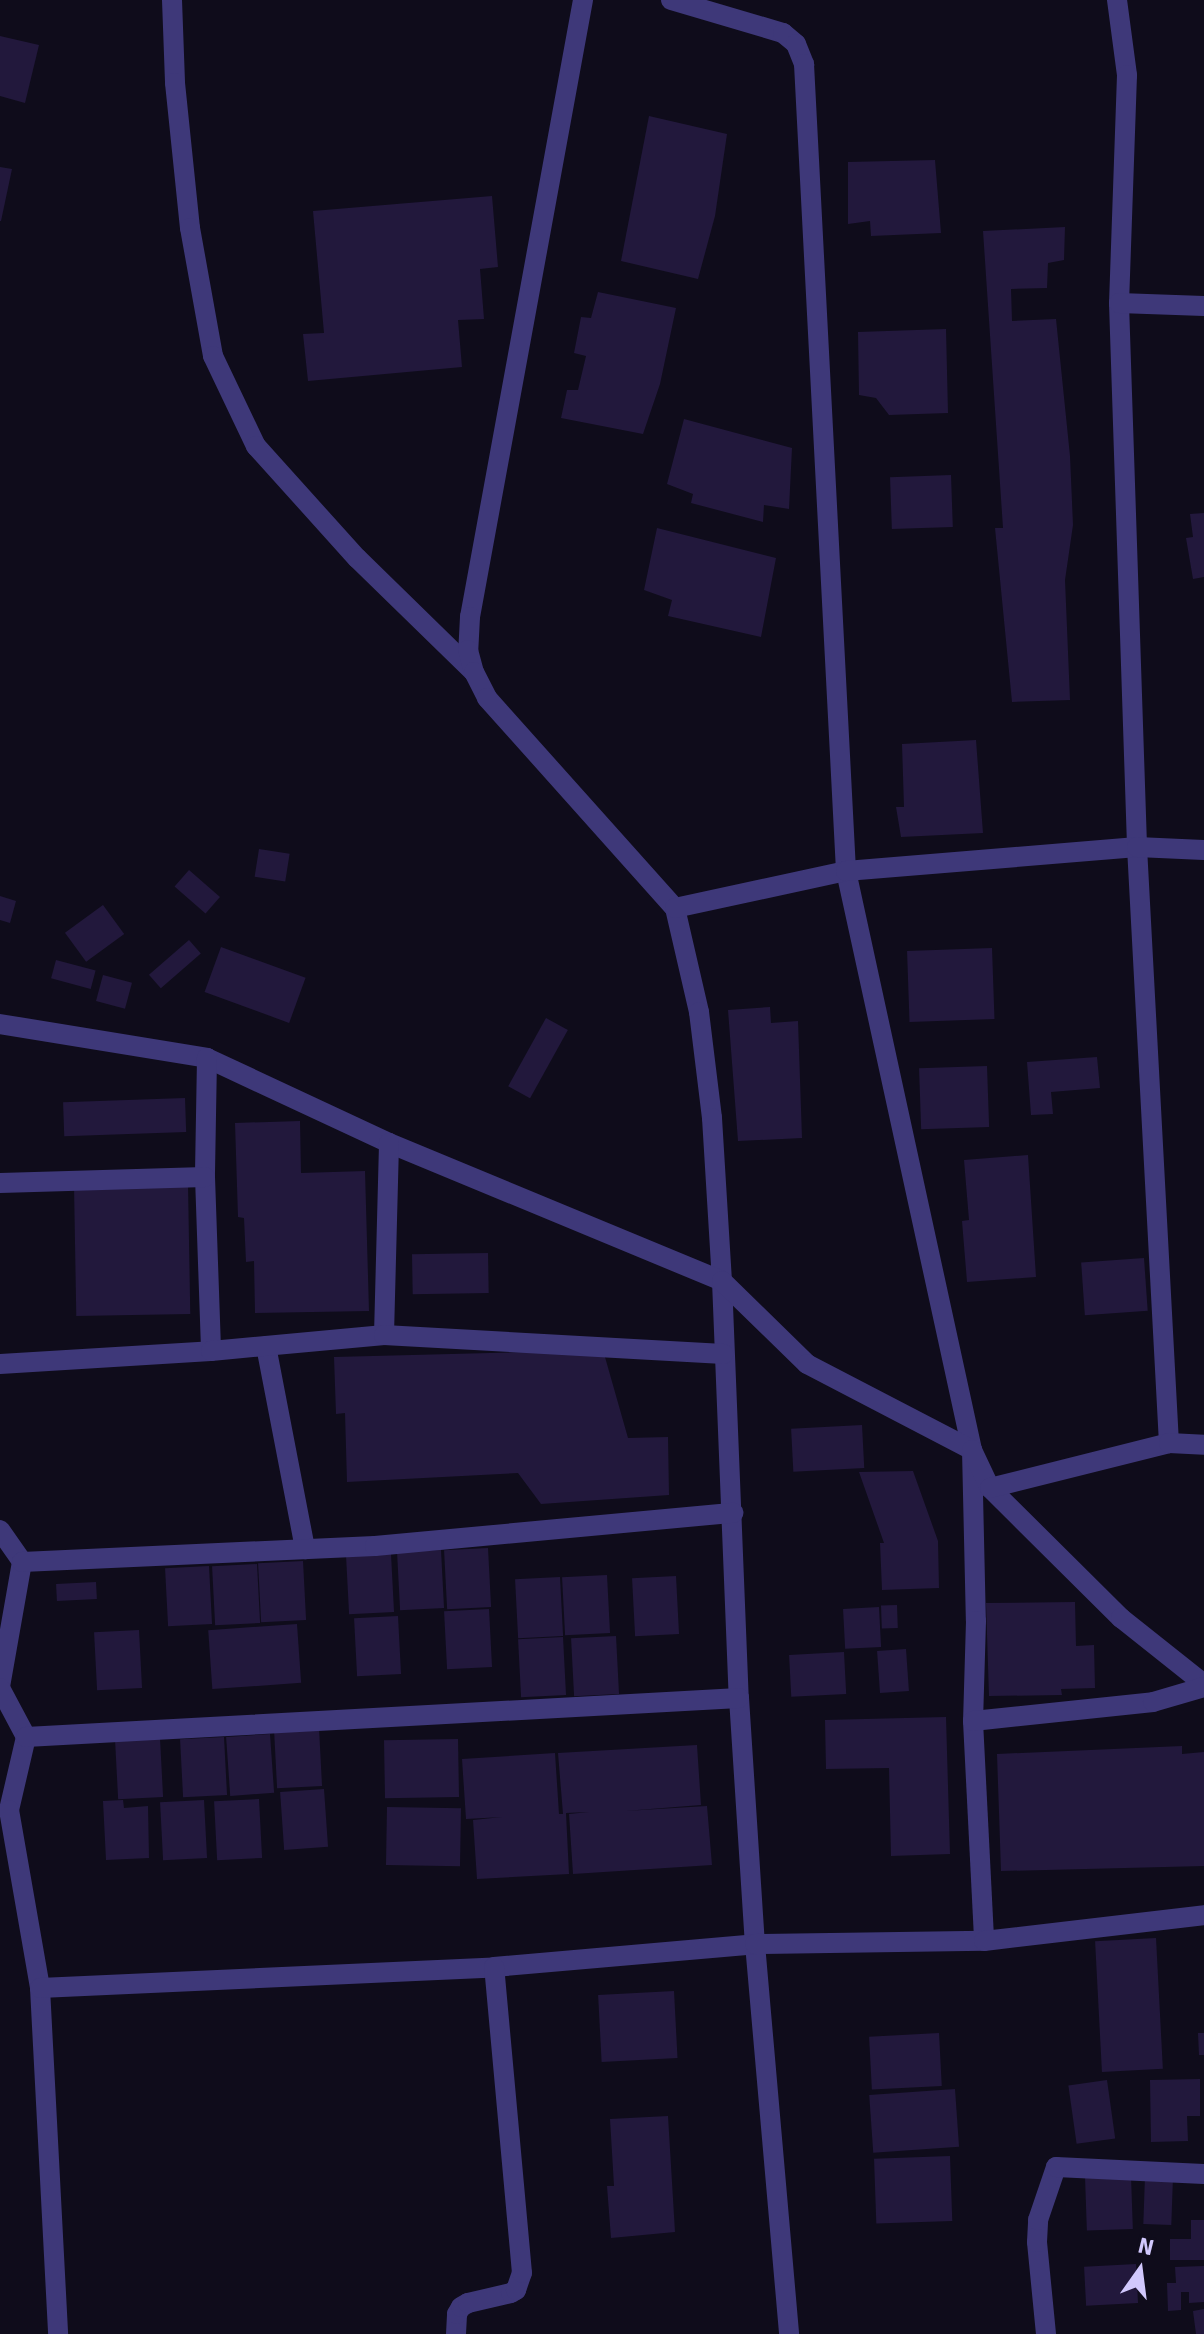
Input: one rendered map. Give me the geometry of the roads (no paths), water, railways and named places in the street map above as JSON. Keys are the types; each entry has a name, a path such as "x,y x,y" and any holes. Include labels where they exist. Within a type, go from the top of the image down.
{"street":[{"path":"172,0 175,83 190,228 213,356 256,446 357,558 474,672"},
{"path":"583,0 470,617 468,650 474,672 487,698 675,908 699,1012 712,1118 722,1281 739,1698 755,1944 789,2334"},
{"path":"671,0 783,33 796,44 804,64 846,871 972,1450 976,1621 973,1721 984,1941"},
{"path":"1117,0 1127,75 1119,303 1137,847 1169,1443"},
{"path":"1119,303 1204,306"},
{"path":"675,908 846,871 1137,847 1204,850"},
{"path":"0,1024 207,1058 389,1143 722,1281 807,1364 972,1450 990,1488 1121,1618 1204,1685"},
{"path":"207,1058 205,1177 211,1351"},
{"path":"384,1335 389,1143"},
{"path":"0,1183 205,1177"},
{"path":"0,1364 211,1351 384,1335 723,1354"},
{"path":"266,1346 305,1549"},
{"path":"990,1488 1169,1443 1204,1445"},
{"path":"22,1562 375,1546 733,1513"},
{"path":"0,1530 22,1562 0,1687 26,1737 4,1814 40,1988 58,2334"},
{"path":"973,1721 1153,1702 1204,1685"},
{"path":"26,1737 739,1698"},
{"path":"40,1988 494,1967 755,1944 984,1941 1204,1915"},
{"path":"456,2334 457,2314 461,2307 511,2293 516,2290 522,2273 494,1967"},
{"path":"1046,2334 1037,2242 1038,2220 1056,2167 1204,2174"}]}
